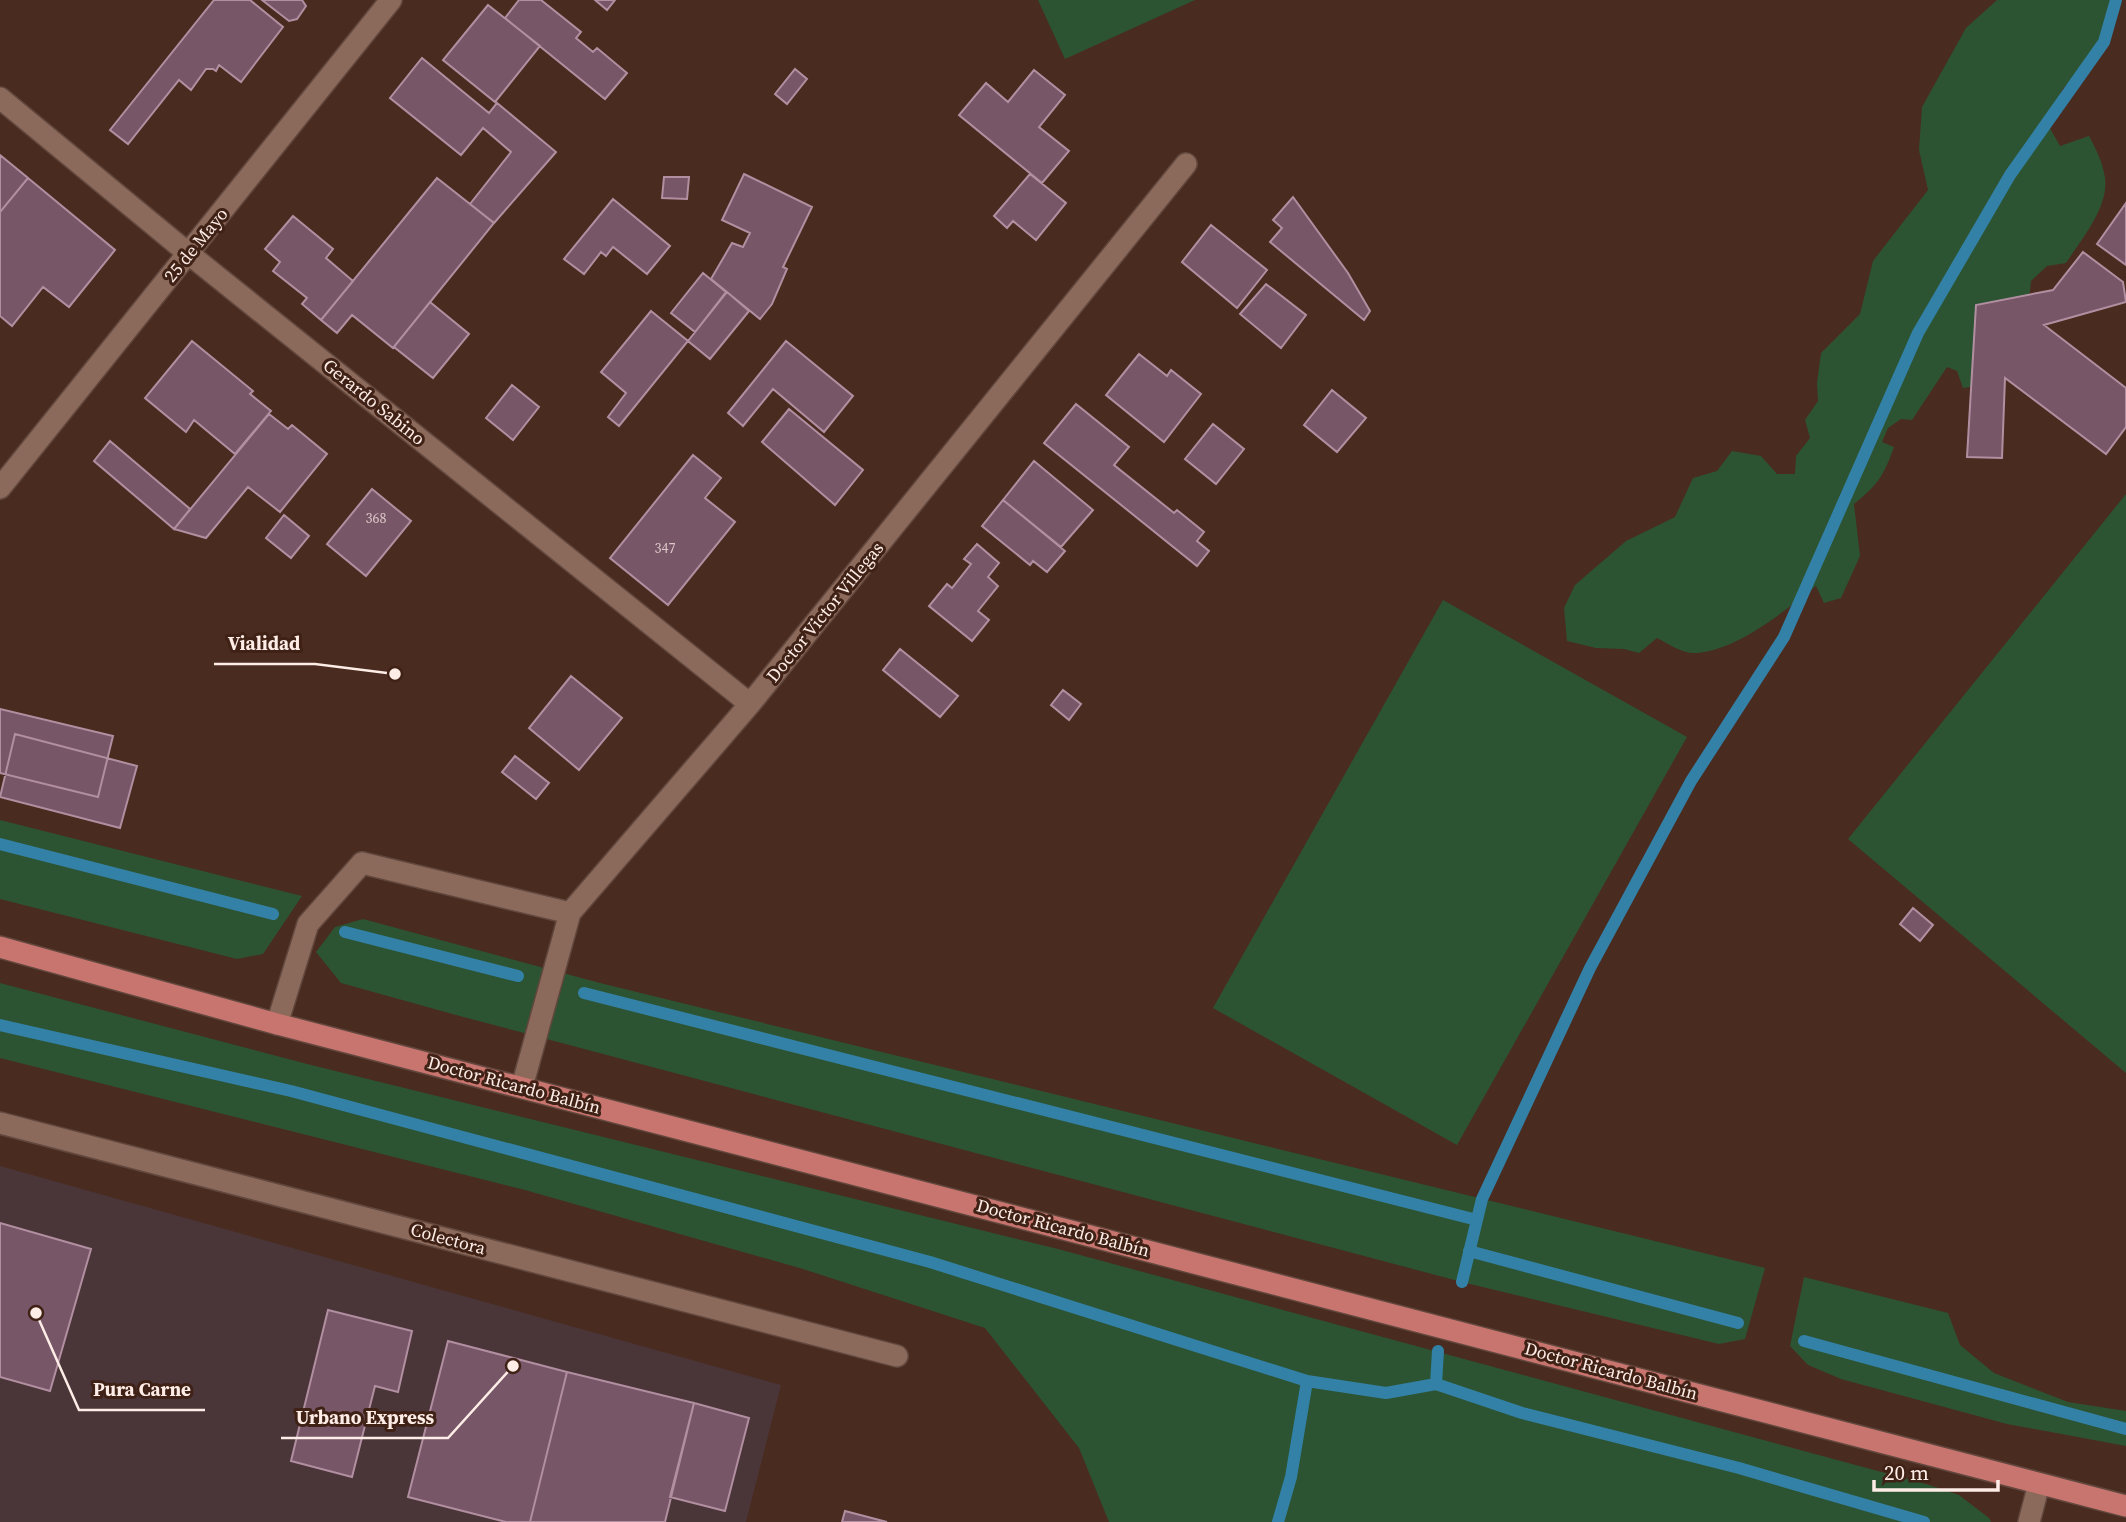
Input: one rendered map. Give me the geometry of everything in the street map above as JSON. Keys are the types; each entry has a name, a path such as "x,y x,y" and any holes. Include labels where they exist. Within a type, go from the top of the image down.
{"main road":[{"name":"Doctor Ricardo Balbín","path":"0,947 277,1024 2126,1507"}],"street":[{"name":"25 de Mayo","path":"0,488 391,0"},
{"name":"Gerardo Sabino","path":"0,99 750,704"},
{"name":"Doctor Victor Villegas","path":"522,1087 570,913 750,704 1186,164"},
{"path":"277,1024 308,924 362,863 570,913"},
{"name":"Colectora","path":"0,1122 897,1356"},
{"path":"2029,1522 2039,1484"}],"shaded area":[{"path":"0,1166 781,1385 746,1522 0,1522"}],"green space":[{"path":"1038,0 1195,0 1065,59"},
{"path":"1997,0 2110,0 2093,64 2063,88 2047,123 2060,146 2089,136 2104,172 2103,200 2093,223 2066,263 2047,266 2031,281 2025,337 1992,384 1963,388 1957,371 1947,367 1912,420 1901,419 1888,428 1882,442 1894,447 1887,465 1875,485 1854,504 1860,556 1841,598 1824,603 1816,586 1758,629 1725,646 1708,651 1688,653 1657,638 1639,653 1624,649 1596,648 1567,641 1564,608 1575,585 1626,541 1675,517 1693,478 1717,471 1732,451 1761,456 1777,474 1795,474 1796,456 1810,438 1805,420 1818,401 1817,383 1821,353 1860,314 1873,261 1928,190 1919,150 1922,107 1966,28"},
{"path":"2126,494 2126,1073 1848,839"},
{"path":"1443,600 1687,737 1457,1145 1213,1008"},
{"path":"0,820 302,896 263,954 237,959 0,899"},
{"path":"363,919 600,983 1765,1268 1745,1339 1719,1344 1462,1282 341,983 316,952 335,927"},
{"path":"0,983 307,1064 1058,1249 1926,1484 1959,1495 1991,1522 1109,1522 1079,1448 985,1328 803,1269 525,1190 0,1058"},
{"path":"1804,1277 1948,1313 1960,1345 1994,1373 2068,1402 2126,1411 2126,1446 2007,1424 1841,1379 1808,1365 1790,1346"}],"building":[{"path":"214,0 250,0 283,27 241,82 219,65 216,71 206,69 191,90 179,80 128,144 110,130"},
{"path":"262,0 302,0 306,6 297,19 289,21"},
{"path":"519,0 541,0 581,32 576,38 593,52 597,48 627,73 605,99 505,18"},
{"path":"595,0 615,0 607,10"},
{"path":"488,5 540,46 495,102 443,60"},
{"path":"422,58 489,113 497,103 556,152 494,223 470,204 511,152 483,128 461,155 390,98"},
{"path":"795,69 807,79 787,104 775,94"},
{"path":"1034,70 1065,95 1039,127 1069,151 1042,183 959,115 986,83 1008,102"},
{"path":"0,155 28,178 0,212"},
{"path":"744,174 812,207 783,267 787,269 772,304 760,319 711,279 732,243 743,247 750,233 722,220"},
{"path":"1030,174 1066,203 1036,240 1013,221 1007,228 994,216"},
{"path":"664,177 689,177 687,199 662,198"},
{"path":"28,178 115,250 69,307 43,287 12,326 0,316 0,212"},
{"path":"437,178 494,223 393,348 352,315 337,333 321,320"},
{"path":"1293,197 1348,273 1370,311 1364,320 1270,242 1282,228 1273,220"},
{"path":"613,199 670,246 647,274 613,247 606,256 601,252 584,274 564,259"},
{"path":"2126,203 2126,265 2097,244"},
{"path":"293,216 333,249 326,258 353,281 321,320 302,304 307,298 273,271 280,262 265,249"},
{"path":"1211,225 1267,270 1237,308 1182,262"},
{"path":"2083,252 2123,282 2126,302 2044,325 2126,388 2126,427 2106,454 2005,378 2002,458 1967,457 1976,305 2053,290"},
{"path":"703,273 726,292 695,332 671,313"},
{"path":"1266,284 1306,315 1281,348 1240,314"},
{"path":"727,292 749,311 710,359 688,341"},
{"path":"430,302 469,334 433,378 394,347"},
{"path":"651,311 688,341 619,426 608,417 626,393 601,372"},
{"path":"192,341 253,391 250,394 271,411 235,454 194,420 186,432 145,398"},
{"path":"786,341 853,396 824,432 773,389 743,426 728,413"},
{"path":"1139,354 1167,376 1171,370 1201,394 1164,442 1106,395"},
{"path":"512,385 539,407 513,440 486,418"},
{"path":"1332,390 1366,418 1337,452 1304,425"},
{"path":"1076,404 1129,447 1114,465 1174,513 1177,510 1204,532 1197,541 1209,551 1197,566 1044,443"},
{"path":"789,409 863,470 835,505 762,442"},
{"path":"269,414 288,429 292,425 327,454 280,512 248,487 206,538 174,529"},
{"path":"1213,424 1244,449 1216,484 1185,459"},
{"path":"110,441 190,509 174,529 94,461"},
{"path":"693,455 721,478 705,498 735,522 668,605 610,558"},
{"path":"1034,461 1093,510 1061,547 1003,500"},
{"path":"372,489 411,521 366,576 327,544"},
{"path":"1003,500 1065,551 1047,572 1033,561 1030,565 982,526"},
{"path":"284,515 309,536 291,558 266,538"},
{"path":"977,544 999,563 988,577 998,586 978,611 989,620 972,641 929,606 947,584 952,588 971,564 964,559"},
{"path":"900,649 958,696 940,717 883,670"},
{"path":"571,676 622,718 579,770 529,728"},
{"path":"1063,690 1081,704 1069,720 1051,705"},
{"path":"0,709 113,736 98,797 0,773"},
{"path":"15,734 137,766 120,828 0,797"},
{"path":"515,756 549,783 536,799 502,772"},
{"path":"1913,908 1933,925 1920,941 1900,924"},
{"path":"0,1223 91,1249 50,1391 0,1377"},
{"path":"328,1310 412,1331 398,1392 375,1386 352,1477 291,1461"},
{"path":"448,1341 567,1372 530,1522 506,1522 408,1497"},
{"path":"567,1372 694,1403 665,1522 530,1522"},
{"path":"694,1403 749,1418 725,1511 670,1497"},
{"path":"845,1511 887,1522 842,1522"}],"waterway":[{"path":"1462,1282 1482,1199 1590,968 1691,781 1784,637 1918,333 2010,175 2104,42 2116,0"},
{"path":"0,844 273,914"},
{"path":"345,932 518,976"},
{"path":"584,993 1477,1220"},
{"path":"0,1025 291,1091 930,1262 1307,1381"},
{"path":"1469,1251 1738,1323"},
{"path":"1804,1341 2126,1429"},
{"path":"1278,1522 1291,1477 1307,1381 1386,1393 1436,1384 1438,1351"},
{"path":"1436,1384 1522,1413 1739,1468 1924,1522"}],"place":[{"name":"Vialidad","path":"395,674"},
{"name":"Pura Carne","path":"36,1313"},
{"name":"Urbano Express","path":"513,1366"}]}
